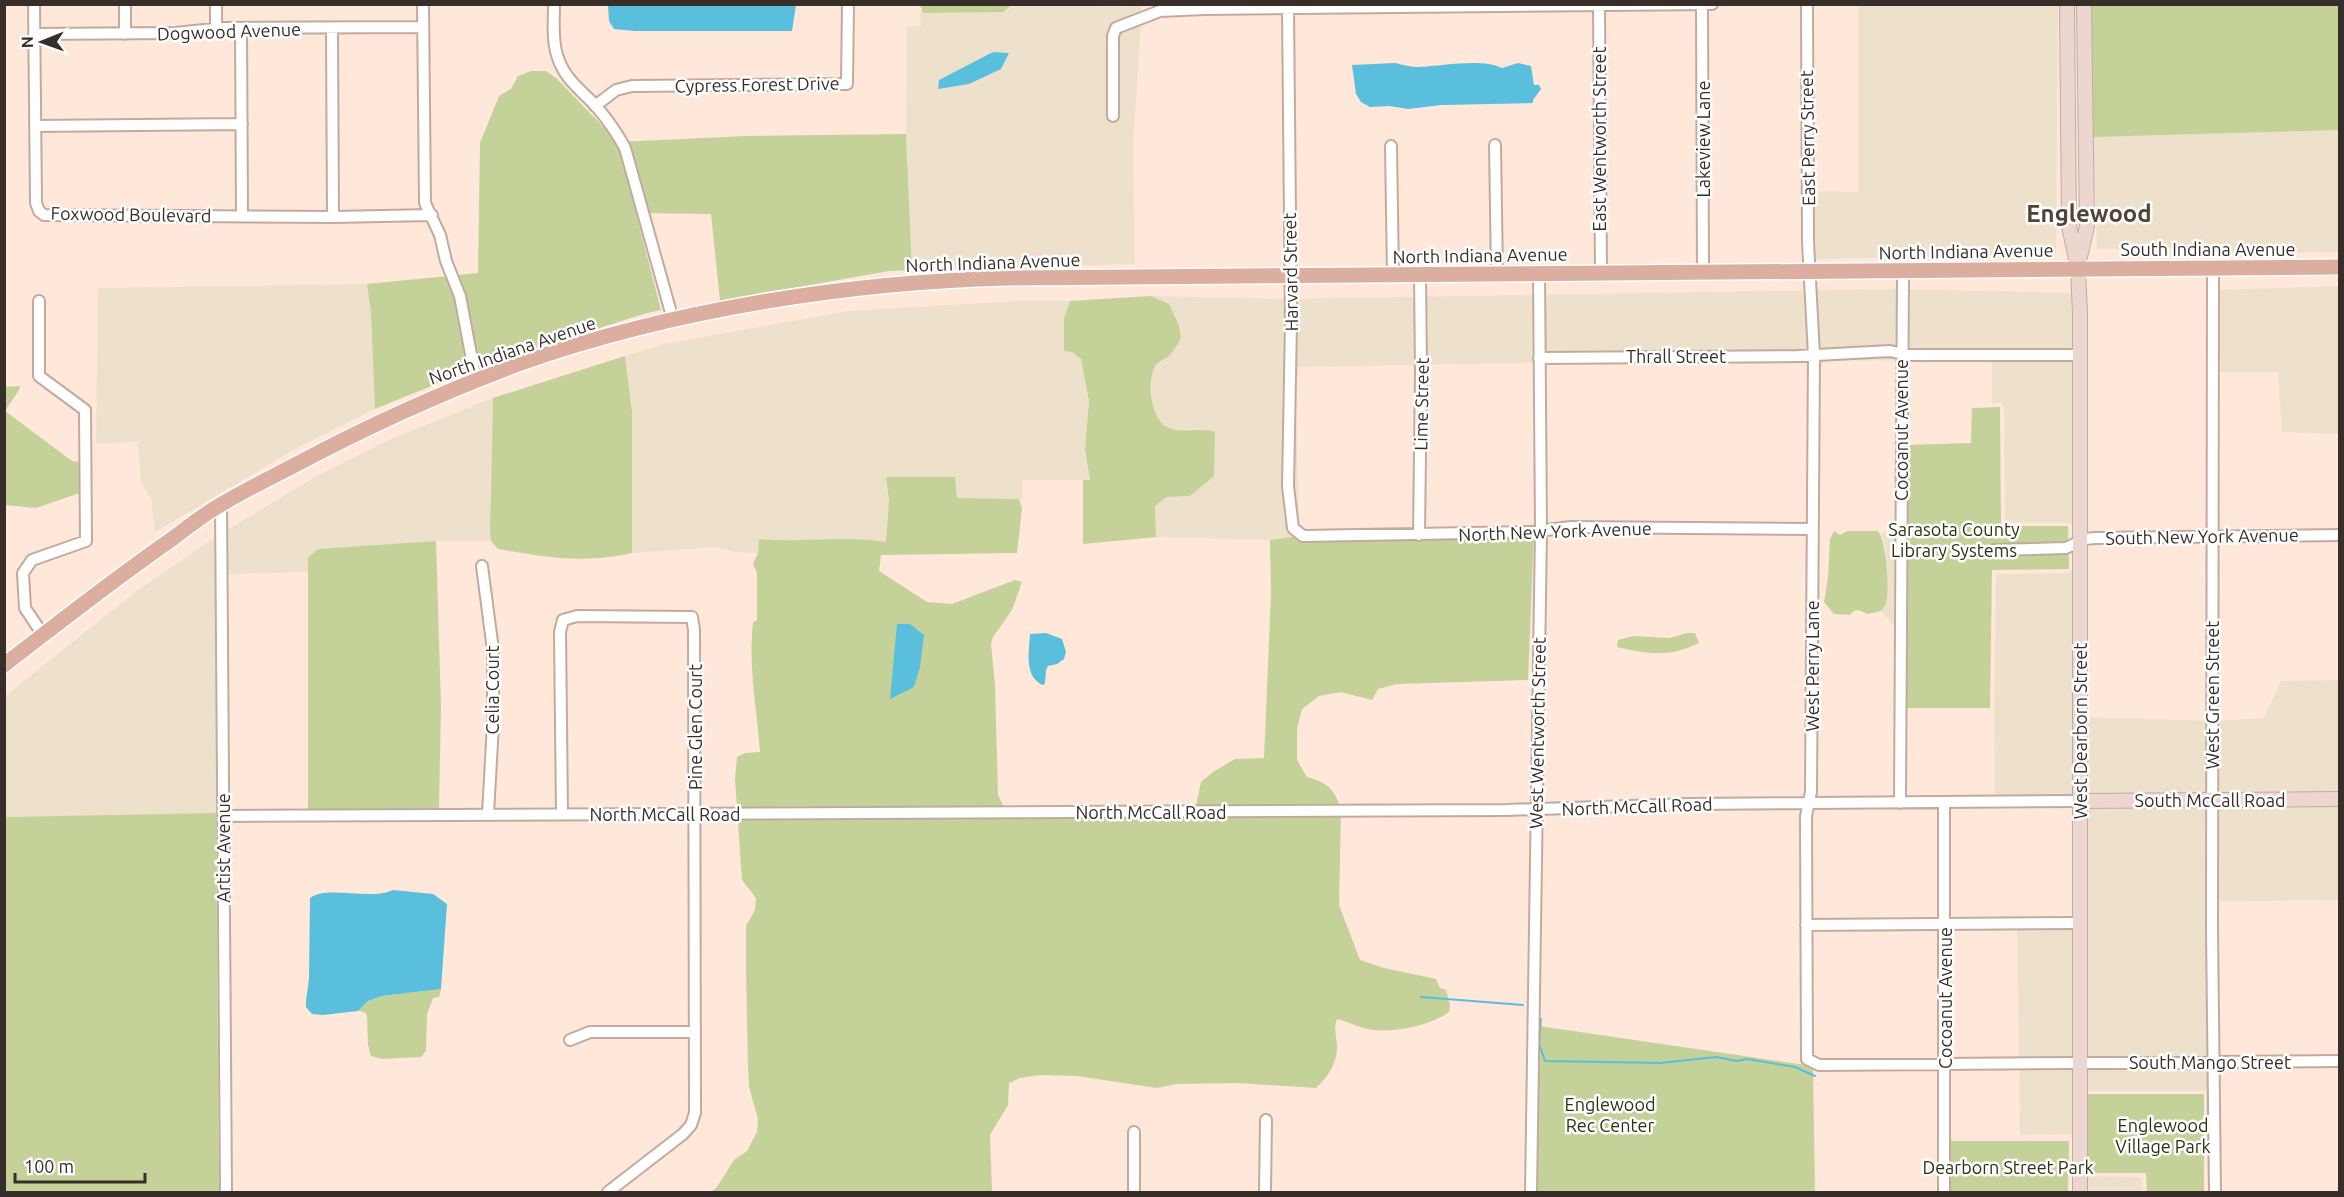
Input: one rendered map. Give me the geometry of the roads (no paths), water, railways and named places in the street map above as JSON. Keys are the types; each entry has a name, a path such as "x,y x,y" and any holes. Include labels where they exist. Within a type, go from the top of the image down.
{"main road":[{"name":"South Indiana Avenue","path":"2078,269 2340,267"},
{"name":"North Indiana Avenue","path":"4,665 118,576 221,504 350,436 413,406 575,346 711,312 819,294 936,281 1008,278 2078,269"}],"street":[{"name":"Foxwood Boulevard","path":"34,4 36,203 39,212 44,215 333,217 432,215"},
{"path":"125,4 125,34"},
{"path":"216,4 216,28"},
{"path":"423,4 425,203 432,215 460,296 476,381"},
{"path":"554,4 554,41 560,63 575,88 595,106 617,133 625,148 673,320"},
{"name":"Cypress Forest Drive","path":"595,106 616,90 632,86 847,84 848,4"},
{"path":"1113,116 1113,36 1116,28 1160,11 1205,7 1288,9 1309,6 1712,4"},
{"name":"East Perry Street","path":"1807,4 1808,242 1811,272"},
{"path":"2067,4 2069,226 2078,269"},
{"path":"2078,269 2087,226 2084,4"},
{"name":"Lakeview Lane","path":"1702,5 1703,272"},
{"name":"East Wentworth Street","path":"1599,6 1601,273"},
{"name":"Harvard Street","path":"1288,9 1291,364 1288,486 1291,522 1297,532"},
{"name":"Dogwood Avenue","path":"34,34 175,33 216,28 423,27"},
{"path":"241,28 242,215"},
{"path":"332,28 333,217"},
{"path":"35,126 242,124"},
{"path":"1495,145 1497,274"},
{"path":"1391,146 1393,276"},
{"name":"West Dearborn Street","path":"2078,269 2080,355 2079,1192"},
{"name":"West Green Street","path":"2213,269 2212,1062 2215,1192"},
{"name":"West Perry Lane","path":"1807,1059 1806,816 1811,792 1814,355 1811,272"},
{"name":"Cocoanut Avenue","path":"1900,803 1903,272"},
{"name":"West Wentworth Street","path":"1531,1192 1541,530 1539,273"},
{"name":"Lime Street","path":"1419,535 1420,274"},
{"path":"39,301 39,376 85,410 86,458 86,541 32,560 23,573 25,608 43,635"},
{"name":"Thrall Street","path":"1539,358 1814,355 1890,351 1907,355 2080,355"},
{"name":"Artist Avenue","path":"221,504 226,1192"},
{"name":"North New York Avenue","path":"1297,532 1303,536 1528,532 1571,527 1813,529"},
{"name":"South New York Avenue","path":"1994,550 2066,548 2085,539 2095,538 2340,535"},
{"name":"Celia Court","path":"482,566 493,650 493,724 488,814"},
{"name":"Pine Glen Court","path":"562,813 560,632 563,620 577,616 692,617 694,630 695,814 694,1113 691,1125 683,1134 608,1192"},
{"name":"South McCall Road","path":"2080,801 2340,799"},
{"name":"North McCall Road","path":"223,816 1536,809 1681,804 2080,801"},
{"name":"Cocoanut Avenue","path":"1944,803 1944,1192"},
{"path":"1806,925 2080,923"},
{"path":"570,1040 590,1032 695,1032"},
{"name":"South Mango Street","path":"1807,1059 1819,1065 2340,1061"},
{"path":"1265,1192 1266,1120"},
{"path":"1134,1132 1134,1192"}],"water":[{"path":"608,4 796,5 792,31 635,31 614,29 609,21"},
{"path":"993,52 1009,53 1001,69 969,84 938,89 939,80"},
{"path":"1395,63 1418,67 1484,63 1502,68 1518,63 1531,66 1534,85 1539,85 1541,89 1533,103 1442,105 1408,109 1389,106 1370,107 1361,102 1356,94 1352,65"},
{"path":"897,624 910,624 924,635 920,667 914,687 890,699"},
{"path":"1046,633 1062,639 1066,652 1064,659 1048,666 1045,684 1042,685 1032,676 1030,670 1030,634"},
{"path":"393,890 433,894 447,904 441,989 382,996 368,1001 358,1011 312,1014 306,1007 309,979 310,898 327,893 373,894"}],"waterway":[{"path":"1421,997 1523,1005"},
{"path":"1541,1019 1539,1044 1545,1061 1660,1063 1716,1057 1737,1061 1747,1059 1795,1067 1815,1076"}],"district":[{"name":"Englewood","path":"2089,213"}],"park label":[{"name":"Sarasota County Library Systems","path":"1954,539"},
{"name":"Englewood Rec Center","path":"1610,1114"},
{"name":"Englewood Village Park","path":"2163,1135"},
{"name":"Dearborn Street Park","path":"2008,1167"}]}
